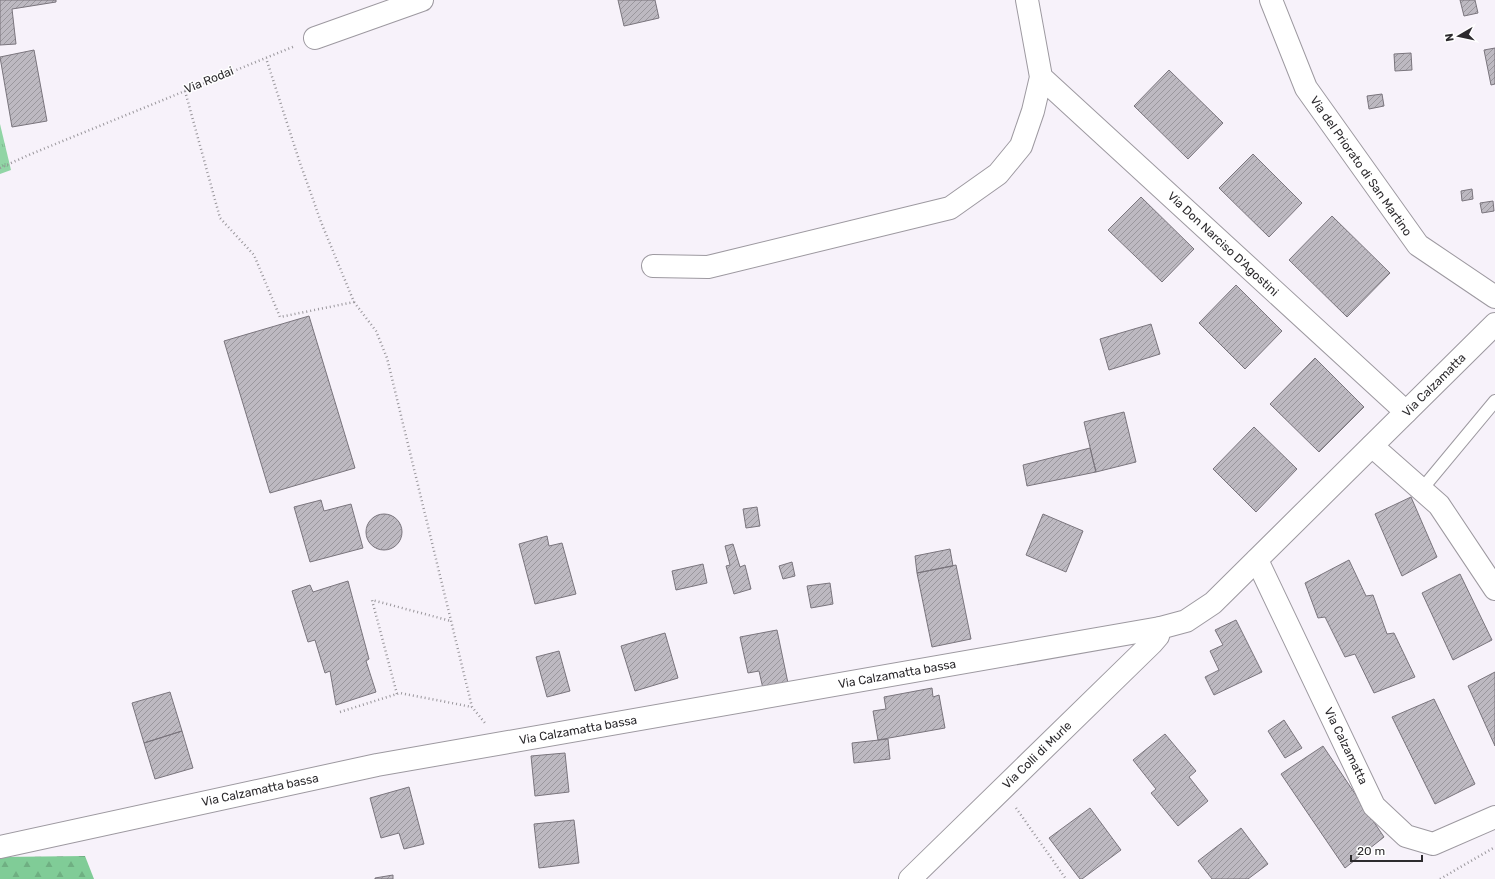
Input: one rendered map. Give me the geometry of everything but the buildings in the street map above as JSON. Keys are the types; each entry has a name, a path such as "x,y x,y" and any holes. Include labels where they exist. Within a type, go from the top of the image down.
{"street":[{"path":"315,38 422,0"},
{"path":"653,266 708,267 950,208 998,174 1021,146 1033,111 1041,77 1027,0"},
{"name":"Via del Priorato di San Martino","path":"1271,0 1306,88 1418,245 1495,297"},
{"name":"Via Don Narciso D'Agostini","path":"1041,77 1406,412"},
{"name":"Via Calzamatta","path":"1160,628 1186,622 1213,603 1495,324"},
{"path":"1372,446 1439,504 1495,589"},
{"name":"Via Calzamatta","path":"1257,560 1374,806 1406,836 1433,844 1495,817"},
{"name":"Via Calzamatta bassa","path":"0,846 377,765 1160,628"},
{"name":"Via Colli di Murle","path":"910,879 1152,643 1158,636 1160,628"}],"lane":[{"path":"1422,489 1495,401"}],"path":[{"name":"Via Rodai","path":"0,168 38,151 315,38"},
{"path":"266,58 321,222 354,302 376,331 387,358 472,707 502,743"},
{"path":"185,91 220,218 254,255 280,317 354,302"},
{"path":"397,694 372,600 451,622"},
{"path":"340,712 400,693 472,707"},
{"path":"1002,788 1066,879"},
{"path":"1440,879 1495,847"}],"green space":[{"path":"0,124 11,170 0,174"},
{"path":"85,856 94,879 0,879 0,857"}]}
